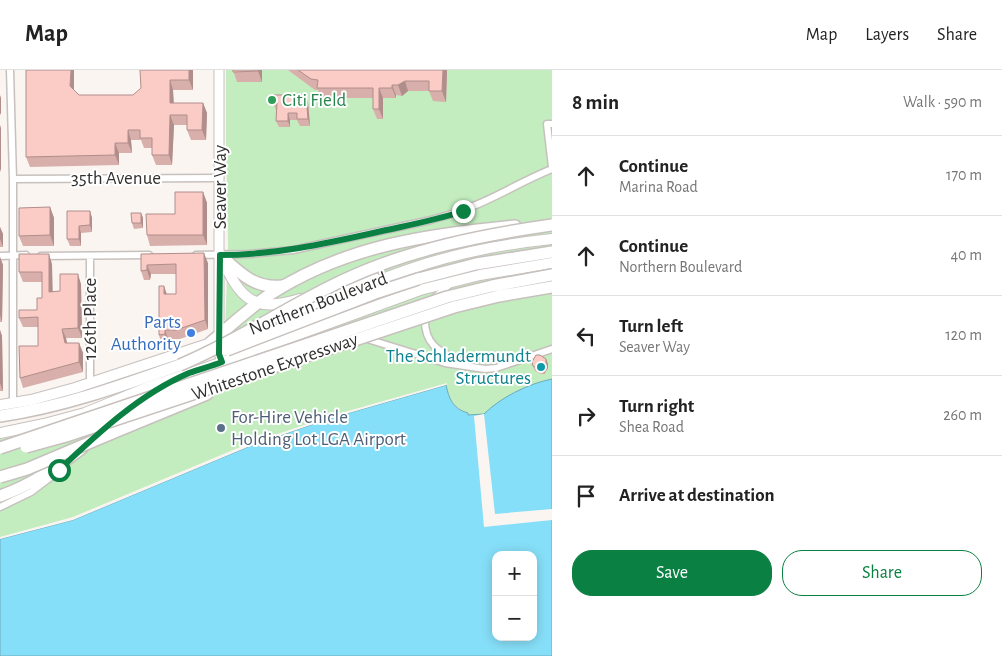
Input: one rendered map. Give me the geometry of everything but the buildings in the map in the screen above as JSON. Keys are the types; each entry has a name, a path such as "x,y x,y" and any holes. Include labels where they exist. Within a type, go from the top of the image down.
{"highway":[{"path":"216,340 258,302 316,269 353,254 392,243 483,229 552,225"},
{"name":"Whitestone Expressway","path":"0,416 49,407 86,397 180,365 242,336 330,286 377,266 443,245 552,225"},
{"path":"180,365 251,342 401,284 443,272 552,251"},
{"path":"220,255 243,276 256,283 268,286 286,285"},
{"path":"0,448 436,301 492,286 552,275"},
{"name":"Whitestone Expressway","path":"0,453 66,436 465,304 522,291 552,287"},
{"path":"0,477 38,465 162,412 274,368"},
{"path":"0,496 21,488 45,475 82,448"}],"main road":[{"name":"Seaver Way","path":"219,70 220,255 216,340 222,362"},
{"name":"Northern Boulevard","path":"0,405 53,394 90,383 290,315 398,273 443,259 495,247 552,239"},
{"path":"220,255 239,290 248,298 274,305 443,259"},
{"name":"Northern Boulevard","path":"0,433 33,427 84,413 149,387 314,329 397,297 499,271 552,263"}],"street":[{"path":"10,70 13,255 12,403"},
{"path":"192,255 259,254 306,248 453,214 473,207 552,168 550,124"},
{"name":"35th Avenue","path":"12,178 220,178"},
{"path":"0,256 155,255"},
{"name":"126th Place","path":"90,256 90,383"},
{"path":"458,280 445,288 431,301 426,312 425,327 430,342 436,349 472,367"},
{"path":"314,329 324,328 340,331 439,361 485,369 496,368 552,350"},
{"path":"0,507 39,487 82,448 139,402 190,373"}],"green space":[{"path":"226,70 552,70 552,379 529,386 511,395 484,414 468,415 468,413 459,409 451,399 446,386 73,520 0,539 0,439 31,433 224,366 228,242"}],"water":[{"path":"552,379 552,656 0,656 0,539 73,520 250,446 328,419 446,385 450,399 455,406 468,413 468,415 484,414 506,397 524,388"}],"pier":[{"path":"447,383 446,385 328,419 250,446 73,520 0,539 0,537 73,517 245,445 327,417"},
{"path":"484,414 495,514 552,509 552,520 484,527 474,416"}],"place":[{"name":"Citi Field","path":"272,100"},
{"name":"Parts Authority","path":"191,333"},
{"name":"The Schladermundt Structures","path":"541,367"},
{"name":"For-Hire Vehicle Holding Lot LGA Airport","path":"221,428"}],"route":[{"path":"59,470 102,431 154,392 190,373 222,362 219,354 220,255 259,254 306,248 463,211"}]}
